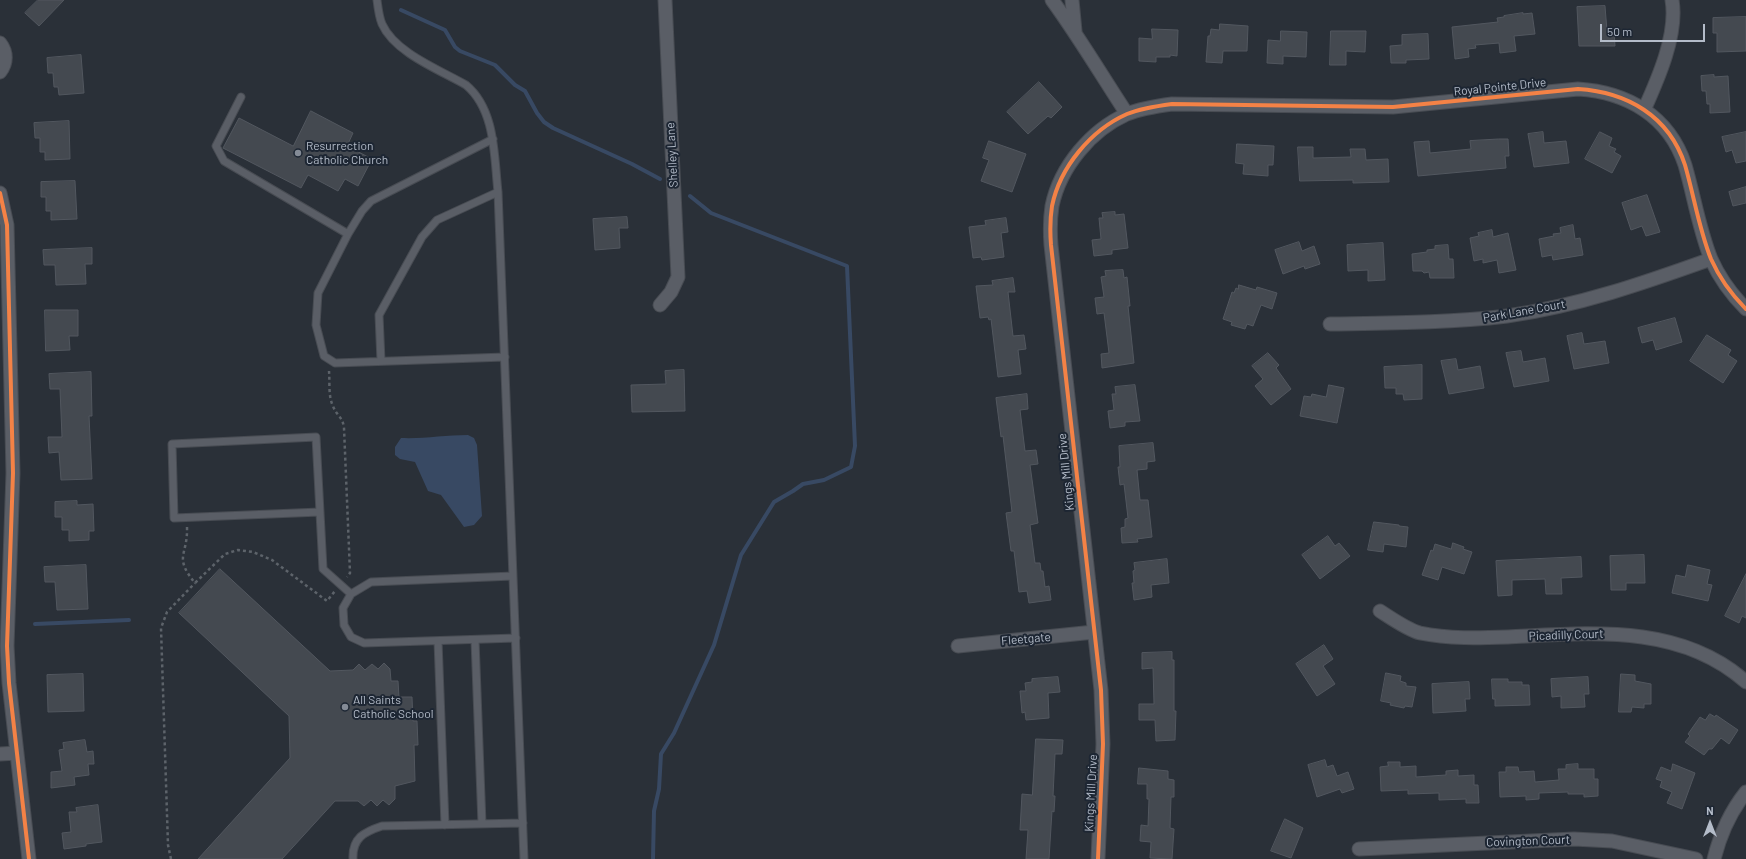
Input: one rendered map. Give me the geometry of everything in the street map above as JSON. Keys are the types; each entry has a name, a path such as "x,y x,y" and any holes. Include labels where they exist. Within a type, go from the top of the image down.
{"street":[{"name":"Shelley Lane","path":"660,305 672,292 678,277 666,0"},
{"path":"1052,0 1075,31 1093,64 1128,114"},
{"path":"1072,0 1075,31"},
{"path":"1644,110 1653,90 1669,42 1674,11 1672,0"},
{"path":"0,43 4,48 5,56 5,64 0,72"},
{"name":"Royal Pointe Drive","path":"1128,114 1149,107 1172,104 1393,107 1578,89 1595,90 1612,94 1628,100 1644,110 1664,128 1680,152 1711,259 1731,292 1746,309"},
{"name":"Kings Mill Drive","path":"1098,859 1103,744 1101,690 1052,253 1050,223 1052,205 1058,188 1075,157 1098,132 1128,114"},
{"path":"0,193 6,225 5,310 13,473 7,646 9,683 29,859"},
{"name":"Park Lane Court","path":"1330,324 1427,323 1462,321 1542,310 1621,290 1711,259"},
{"name":"Picadilly Court","path":"1380,612 1419,633 1466,638 1603,633 1653,638 1675,643 1696,651 1731,670 1746,682"},
{"name":"Fleetgate","path":"958,646 1094,632"},
{"path":"0,754 17,753"},
{"path":"1714,859 1730,816 1746,792"},
{"name":"Covington Court","path":"1359,849 1566,839 1612,841 1696,859"}],"lane":[{"path":"377,0 382,25 392,39 403,50 466,85 480,100 489,121 498,192 524,859"},
{"path":"241,97 216,146 224,161 348,234"},
{"path":"492,139 371,201 362,211 348,234 318,293 316,325 324,356 335,363 505,357"},
{"path":"381,361 380,315 422,237 436,220 498,192"},
{"path":"320,512 174,518 172,444 316,437 320,512 323,569 351,594"},
{"path":"513,576 371,582 351,594 343,608 344,625 351,637 364,644 516,638"},
{"path":"474,640 482,824"},
{"path":"438,641 445,825"},
{"path":"353,859 353,852 357,841 366,831 382,826 523,823"}],"path":[{"path":"171,859 168,845 161,628 167,612 195,583"}],"water":[{"path":"468,435 474,438 477,445 482,516 474,525 464,527 441,495 428,491 415,462 400,459 395,455 395,447 401,438"}],"building":[{"path":"38,0 64,0 39,26 25,13"},
{"path":"1605,6 1607,31 1614,31 1615,46 1579,46 1577,7"},
{"path":"1523,13 1532,13 1535,34 1514,36 1516,51 1500,53 1499,43 1475,45 1476,48 1468,49 1469,57 1455,59 1452,27 1498,22 1497,18"},
{"path":"1746,17 1746,51 1717,52 1717,33 1713,33 1713,18"},
{"path":"1220,24 1248,26 1247,51 1223,51 1222,63 1206,62 1208,36 1210,36 1211,29 1219,30"},
{"path":"1152,29 1178,30 1177,56 1170,55 1170,57 1156,57 1156,62 1139,61 1139,38 1152,39"},
{"path":"1281,31 1307,32 1306,57 1283,56 1283,64 1267,63 1268,40 1280,41"},
{"path":"1331,31 1366,31 1365,52 1346,51 1346,65 1330,65"},
{"path":"1428,34 1429,59 1406,60 1406,63 1391,63 1390,46 1402,45 1402,35"},
{"path":"81,55 84,93 59,95 58,87 54,87 53,73 48,73 47,58"},
{"path":"1714,75 1714,77 1728,76 1730,112 1710,113 1710,104 1707,104 1706,91 1702,91 1701,76"},
{"path":"1039,82 1062,107 1051,118 1048,116 1028,134 1007,112"},
{"name":"Resurrection Catholic Church","path":"311,111 353,133 347,146 372,159 358,186 345,179 338,191 308,175 301,188 223,148 239,118 293,146"},
{"path":"69,121 70,159 45,160 45,152 40,152 40,138 35,138 34,123"},
{"path":"1543,132 1544,143 1566,141 1569,163 1534,167 1528,134"},
{"path":"1600,132 1612,138 1609,146 1616,149 1614,152 1621,156 1612,173 1585,159"},
{"path":"1746,132 1746,161 1736,163 1732,150 1726,152 1722,137"},
{"path":"1508,139 1509,156 1505,156 1506,168 1418,176 1414,142 1429,141 1430,153 1471,149 1470,141"},
{"path":"989,141 1026,154 1012,192 981,181 989,160 983,158"},
{"path":"1237,144 1274,146 1273,165 1268,165 1268,176 1243,174 1244,164 1236,163"},
{"path":"1298,147 1313,147 1313,158 1351,157 1350,149 1365,149 1366,160 1388,159 1389,182 1353,183 1353,180 1300,181"},
{"path":"75,181 77,219 51,220 51,211 46,211 46,197 41,197 41,182"},
{"path":"1746,187 1746,203 1733,206 1729,192"},
{"path":"1647,195 1660,232 1646,236 1642,226 1631,230 1622,203"},
{"path":"1115,212 1115,215 1124,214 1128,248 1112,250 1112,254 1094,256 1092,240 1101,239 1099,218 1103,218 1102,213"},
{"path":"627,217 628,228 619,228 620,248 595,250 593,219"},
{"path":"1006,218 1008,232 1001,233 1004,257 982,260 981,257 973,258 969,227 986,225 985,221"},
{"path":"1573,225 1575,239 1580,238 1583,255 1553,260 1552,255 1542,257 1539,239 1554,236 1553,234 1561,233 1560,228"},
{"path":"1492,230 1493,237 1508,233 1516,270 1499,273 1497,260 1483,263 1483,259 1474,261 1470,238 1479,236 1478,233"},
{"path":"1299,242 1302,251 1314,246 1320,264 1305,269 1304,266 1283,274 1275,250"},
{"path":"1383,243 1385,280 1368,281 1368,270 1348,271 1347,245"},
{"path":"1448,245 1449,259 1453,259 1454,278 1430,278 1429,272 1424,273 1422,271 1413,271 1412,254 1427,252 1427,250 1435,249 1435,246"},
{"path":"92,248 92,264 85,264 86,284 56,285 55,265 44,265 43,250"},
{"path":"1123,270 1124,278 1127,277 1130,306 1128,306 1134,363 1102,368 1101,354 1109,353 1104,313 1097,314 1095,298 1104,297 1101,277 1106,276 1105,271"},
{"path":"1013,278 1015,292 1008,292 1013,336 1024,335 1026,349 1018,350 1021,374 998,377 991,319 989,320 988,317 980,318 976,286 993,285 992,281"},
{"path":"1239,285 1256,290 1257,287 1277,293 1272,309 1261,305 1253,326 1247,324 1245,329 1231,325 1232,322 1223,319 1232,292 1234,293 1236,288 1238,289"},
{"path":"45,310 78,310 78,336 69,336 70,350 46,351"},
{"path":"1675,318 1682,342 1656,350 1653,340 1642,343 1638,328"},
{"path":"1582,333 1584,344 1605,341 1609,363 1574,369 1567,336"},
{"path":"1707,335 1731,350 1728,355 1737,361 1723,383 1690,361"},
{"path":"1521,351 1523,362 1545,358 1549,381 1514,387 1506,353"},
{"path":"1268,353 1279,365 1276,368 1291,389 1271,405 1255,386 1263,379 1252,366"},
{"path":"1456,359 1458,370 1480,366 1484,388 1449,394 1441,361"},
{"path":"1422,365 1422,399 1404,400 1403,394 1396,394 1396,388 1385,388 1384,367"},
{"path":"684,370 685,411 632,412 631,385 666,384 665,371"},
{"path":"91,372 92,416 89,416 92,479 61,480 59,452 49,453 48,437 62,437 60,389 50,389 49,374"},
{"path":"1135,385 1140,421 1125,422 1125,426 1110,428 1108,411 1114,410 1112,394 1116,394 1115,387"},
{"path":"1329,385 1344,388 1337,423 1300,416 1304,396 1311,397 1312,394 1326,397"},
{"path":"1027,394 1028,409 1020,410 1025,451 1036,450 1038,464 1030,465 1038,523 1030,525 1035,563 1040,563 1041,571 1043,571 1045,587 1049,586 1051,600 1029,603 1027,591 1019,592 1014,551 1011,551 1006,513 1012,512 1003,436 1001,437 996,398"},
{"path":"1153,443 1155,461 1147,462 1147,469 1137,470 1140,500 1148,500 1152,537 1137,539 1138,542 1122,543 1121,528 1125,527 1125,519 1128,518 1124,484 1120,485 1118,467 1120,467 1119,446"},
{"path":"77,501 77,505 93,504 94,531 89,531 89,540 69,541 69,530 62,530 62,517 55,517 55,502"},
{"path":"1374,522 1408,527 1406,547 1384,544 1383,552 1368,550"},
{"path":"1328,536 1335,546 1339,543 1350,556 1320,579 1302,555"},
{"path":"1453,543 1472,552 1464,574 1442,567 1438,580 1422,575 1431,550 1433,551 1435,544 1451,549"},
{"path":"1644,555 1645,583 1626,583 1626,590 1611,590 1610,556"},
{"path":"1581,557 1582,577 1561,578 1562,594 1546,594 1545,579 1512,580 1512,595 1498,596 1496,561"},
{"path":"1167,559 1169,583 1151,585 1152,597 1134,600 1132,583 1134,583 1134,563"},
{"path":"86,565 88,609 57,610 55,582 45,582 44,567"},
{"path":"1688,565 1710,570 1707,584 1712,585 1708,601 1672,593 1676,575 1685,577"},
{"name":"All Saints Catholic School","path":"220,569 330,671 353,670 359,664 365,670 372,664 378,669 384,663 390,669 391,681 398,681 399,697 412,697 413,721 417,721 418,745 414,745 415,781 395,786 395,799 389,805 383,800 377,806 371,800 364,806 358,801 335,801 282,859 198,859 290,758 289,716 179,613"},
{"path":"1746,574 1746,618 1742,616 1739,623 1725,616"},
{"path":"1324,645 1333,659 1323,666 1335,684 1317,696 1296,664"},
{"path":"1172,652 1172,660 1174,660 1174,711 1176,711 1175,740 1156,741 1155,720 1139,720 1139,704 1154,704 1153,668 1142,669 1142,653"},
{"path":"1386,673 1401,676 1400,681 1406,683 1406,686 1416,687 1412,707 1405,706 1404,708 1390,705 1391,703 1381,701"},
{"path":"83,674 84,711 48,712 47,675"},
{"path":"1621,674 1635,675 1635,681 1651,684 1651,704 1644,704 1644,708 1632,707 1631,712 1619,712"},
{"path":"1058,677 1060,692 1048,693 1049,718 1026,720 1025,712 1022,713 1020,691 1026,691 1025,683 1032,682 1032,679"},
{"path":"1588,677 1589,694 1584,694 1585,707 1561,708 1561,696 1552,697 1551,679"},
{"path":"1492,679 1508,679 1508,682 1522,682 1522,685 1529,685 1530,705 1495,706 1495,699 1493,699"},
{"path":"1469,682 1470,699 1465,699 1466,711 1433,713 1432,684"},
{"path":"1710,714 1715,717 1716,715 1738,730 1729,744 1721,738 1712,749 1709,749 1704,755 1685,742 1690,736 1688,734 1700,717 1705,720"},
{"path":"1036,739 1063,740 1062,754 1055,754 1053,796 1055,796 1054,812 1052,811 1049,859 1026,859 1028,830 1020,830 1022,794 1032,795"},
{"path":"85,740 87,752 93,751 94,764 88,764 89,775 74,777 75,785 51,788 51,772 62,771 59,750 64,749 63,743"},
{"path":"1325,760 1327,767 1333,765 1337,776 1348,772 1354,789 1342,793 1340,789 1317,797 1308,765"},
{"path":"1388,762 1400,762 1400,767 1416,766 1416,777 1446,775 1446,771 1458,770 1458,776 1474,775 1474,785 1478,785 1479,803 1466,803 1466,799 1439,800 1439,793 1408,794 1408,790 1381,791 1380,767 1388,766"},
{"path":"1578,764 1578,769 1594,769 1594,779 1598,779 1598,796 1584,797 1584,794 1568,794 1568,792 1539,793 1539,799 1526,800 1526,796 1500,797 1499,772 1506,772 1506,767 1518,767 1519,772 1534,771 1535,782 1559,780 1558,769 1566,769 1566,765"},
{"path":"1673,764 1695,773 1682,809 1667,803 1672,792 1660,787 1662,781 1656,779 1661,767 1671,771"},
{"path":"1139,768 1168,771 1168,779 1174,780 1174,797 1171,797 1170,828 1174,829 1172,859 1150,858 1151,842 1140,841 1141,825 1148,826 1149,799 1147,799 1147,784 1138,784"},
{"path":"98,805 102,842 64,849 62,833 71,832 69,812 77,812 76,808"},
{"path":"1285,819 1303,828 1291,858 1271,851"}],"waterway":[{"path":"401,10 445,30 455,47 460,51 495,65 515,85 525,91 537,113 544,122 553,128 632,164 660,179"},
{"path":"653,859 654,811 659,789 661,754 674,733 714,645 741,555 774,502 803,484 824,480 851,467 855,446 847,266 711,213 690,196"},
{"path":"35,624 129,620"}],"cycle path":[{"path":"1098,859 1103,744 1101,690 1050,230 1052,206 1062,177 1079,151 1101,130 1127,114 1172,104 1393,107 1578,89 1613,95 1629,101 1657,120 1678,148 1685,165 1700,224 1711,259 1726,286 1746,309"},
{"path":"0,193 7,225 13,473 7,646 9,683 29,859"}],"place":[{"name":"Resurrection Catholic Church","path":"298,153"},
{"name":"All Saints Catholic School","path":"345,707"}]}
